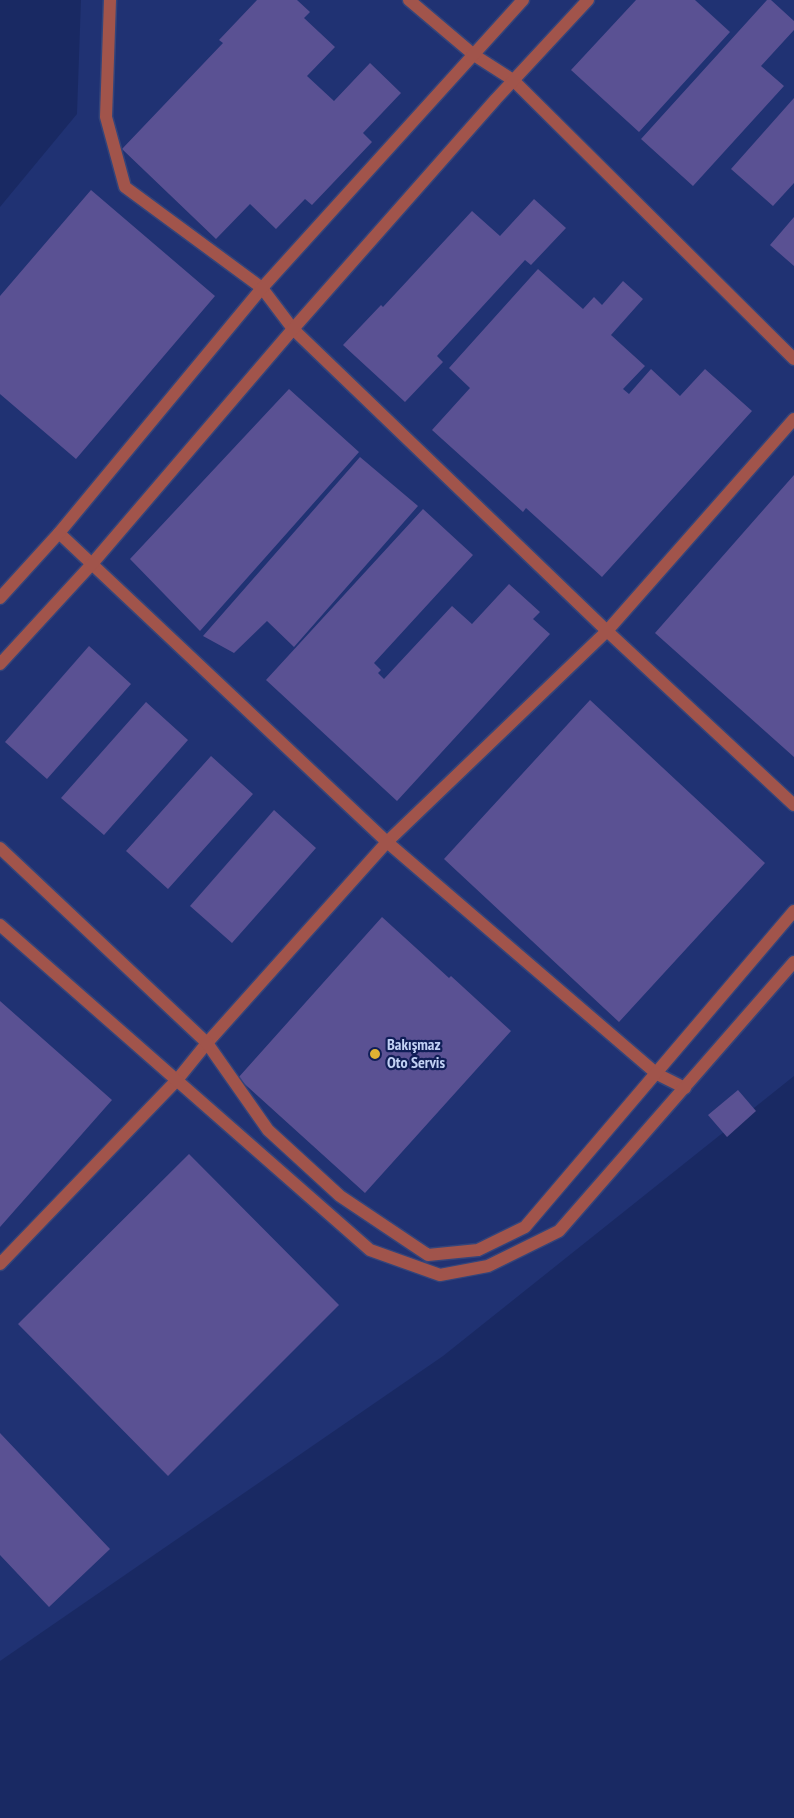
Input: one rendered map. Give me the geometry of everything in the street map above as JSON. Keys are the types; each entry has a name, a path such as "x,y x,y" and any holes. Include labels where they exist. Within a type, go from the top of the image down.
{"street":[{"path":"111,0 106,117 125,187 262,288 293,329 607,631 794,806"},
{"path":"409,0 474,55 513,80 794,359"},
{"path":"0,598 59,533 262,288 523,0"},
{"path":"0,664 91,565 293,329 513,80 588,0"},
{"path":"0,1264 177,1080 207,1042 387,842 607,631 794,419"},
{"path":"59,533 387,842 657,1074 685,1088"},
{"path":"0,848 207,1042 268,1130 340,1196 428,1255 478,1250 525,1227 794,911"},
{"path":"0,925 370,1250 440,1275 488,1266 560,1231 794,962"}],"shaded area":[{"path":"81,0 794,0 794,1076 443,1356 0,1661 0,207 77,114"}],"building":[{"path":"257,0 297,0 310,12 304,18 335,47 307,76 334,101 370,63 401,93 363,133 372,142 312,205 305,199 276,229 250,204 216,239 122,149 223,43 219,40"},
{"path":"636,0 695,0 730,32 639,132 571,70"},
{"path":"767,0 771,0 794,21 794,30 761,66 784,86 693,186 641,139"},
{"path":"794,98 794,183 773,206 731,169"},
{"path":"91,190 215,296 76,459 0,394 0,296"},
{"path":"534,199 566,228 531,265 525,260 437,356 443,362 405,402 343,345 381,305 383,307 472,211 500,236"},
{"path":"794,217 794,266 770,245"},
{"path":"538,269 583,309 594,297 602,305 623,281 643,299 611,335 645,366 623,389 629,394 651,369 680,396 705,369 752,411 602,577 526,508 523,512 432,430 470,388 449,368"},
{"path":"289,389 359,452 200,631 130,559"},
{"path":"360,457 418,506 294,647 267,621 234,653 203,636"},
{"path":"794,475 794,757 655,633"},
{"path":"423,509 473,555 374,663 381,670 378,673 384,679 452,606 472,624 509,584 540,612 533,619 550,634 397,801 266,680"},
{"path":"89,646 131,684 47,779 5,742"},
{"path":"590,700 765,863 619,1022 444,859"},
{"path":"146,702 188,740 104,835 61,798"},
{"path":"211,756 253,794 168,889 126,851"},
{"path":"274,810 316,848 232,943 190,906"},
{"name":"Bakışmaz Oto Servis","path":"382,917 511,1031 365,1193 238,1078"},
{"path":"0,1001 112,1100 0,1227"},
{"path":"738,1090 756,1111 727,1137 708,1115"},
{"path":"189,1154 339,1305 168,1476 18,1324"},
{"path":"0,1433 110,1549 49,1607 0,1555"}],"place":[{"name":"Bakışmaz Oto Servis","path":"375,1054"}]}
